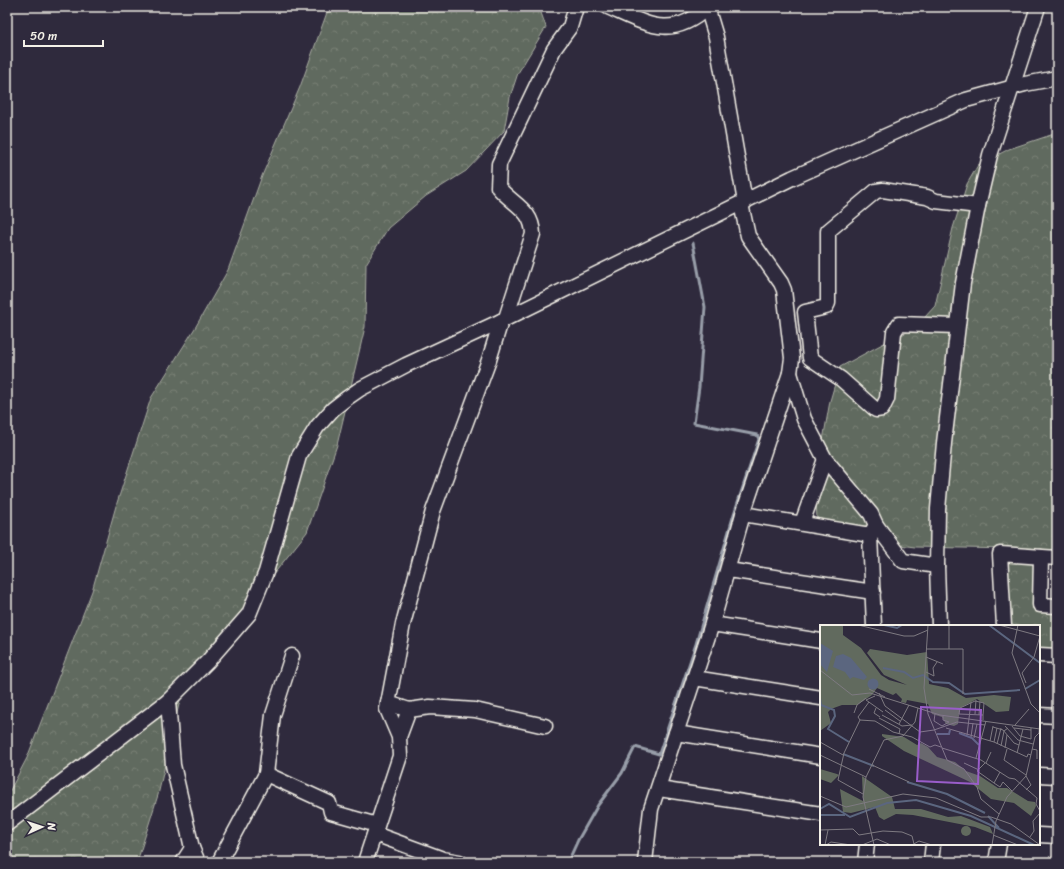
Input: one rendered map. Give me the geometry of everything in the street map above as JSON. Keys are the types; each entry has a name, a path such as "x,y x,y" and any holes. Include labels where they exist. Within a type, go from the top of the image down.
{"street":[{"path":"365,862 400,756 399,737 387,709 403,624 433,512 504,320 533,234 532,223 528,214 506,196 498,187 498,164 554,49 570,27 576,7"},
{"path":"608,7 655,27 678,25 693,20 707,7 716,37 748,236 781,283 784,290 792,358 790,373 743,514 712,624 652,809 645,862"},
{"path":"939,625 937,566 940,494 956,326 978,206 990,155 1038,7"},
{"path":"7,824 183,688 249,614 266,572 299,456 307,440 333,409 360,389 792,178 966,100 1057,78"},
{"path":"956,326 898,324 894,332 887,399 882,408 876,410 841,379 810,358 805,312 821,309 826,307 828,303 828,231 871,194 883,190 927,197 936,201 978,206"},
{"path":"790,373 804,419 825,459 871,514 873,530 874,625"},
{"path":"802,523 825,459"},
{"path":"743,514 802,523 873,530 903,561 937,566"},
{"path":"1004,625 1000,554 1057,558"},
{"path":"1041,557 1040,605 1057,606"},
{"path":"728,570 873,592"},
{"path":"712,624 820,641"},
{"path":"1040,655 1057,656"},
{"path":"219,862 266,774 273,716 292,656"},
{"path":"694,678 820,698"},
{"path":"168,701 173,765 192,848 198,862"},
{"path":"388,703 409,710 430,706 475,710 545,726"},
{"path":"399,737 409,710"},
{"path":"1040,716 1057,716"},
{"path":"676,733 820,756"},
{"path":"266,774 329,803 331,812 443,859 460,862"},
{"path":"1040,775 1057,776"},
{"path":"659,789 820,814"},
{"path":"1040,835 1057,836"},
{"path":"865,862 868,845"},
{"path":"931,862 934,845"},
{"path":"996,862 999,845"},
{"path":"183,862 192,848"}],"green space":[{"path":"329,7 539,7 546,27 518,73 510,97 504,131 466,171 426,196 388,228 366,264 365,327 337,445 307,532 208,657 180,700 158,795 137,862 7,862 7,796 27,758 92,591 116,506 151,398 195,328 228,270 262,176 300,87"},
{"path":"1057,133 1057,552 1011,549 915,547 845,538 817,519 815,485 830,401 840,367 888,341 914,329 935,306 953,228 967,184 978,165 1009,149"},
{"path":"1013,559 1037,561 1036,608 1057,608 1057,651 1040,651 1040,625 1009,625 1006,564"}],"waterway":[{"path":"568,862 578,840 598,805 622,773 635,747 659,754 696,644 734,514 759,439 757,435 694,423 699,387 705,307 693,243"}]}
